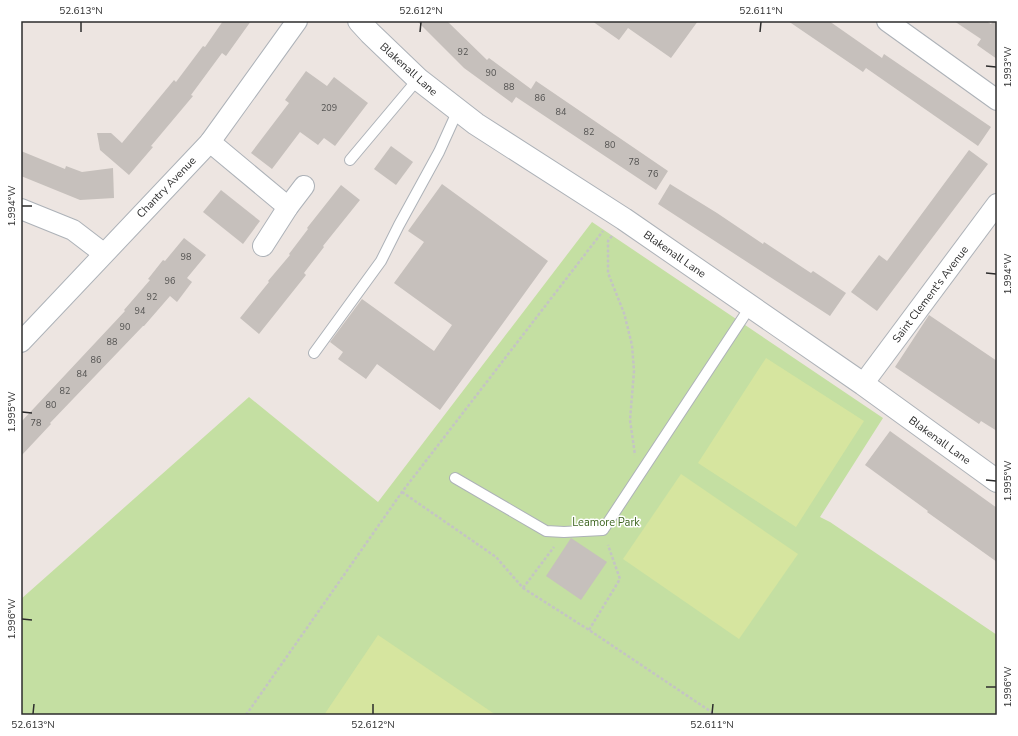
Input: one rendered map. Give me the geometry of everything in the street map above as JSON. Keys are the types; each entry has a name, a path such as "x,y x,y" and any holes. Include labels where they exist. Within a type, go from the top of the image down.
{"street":[{"name":"Chantry Avenue","path":"21,342 103,253 210,142 297,21"},
{"name":"Blakenall Lane","path":"359,21 370,34 418,79 476,124 620,216 863,384 997,481"},
{"path":"887,21 997,100"},
{"path":"210,142 288,207"},
{"path":"263,246 288,207 304,186"},
{"name":"Saint Clement's Avenue","path":"863,384 997,204"},
{"path":"21,209 73,230 103,253"}],"lane":[{"path":"350,160 418,79"},
{"path":"314,353 382,261 399,225 439,152 458,110"},
{"path":"455,478 546,531 564,532 603,530 750,306"}],"path":[{"path":"620,216 608,241 608,273 624,312 632,345 634,371 630,420 639,476"},
{"path":"246,715 402,492 620,216"},
{"path":"402,492 496,557 523,588 716,715"},
{"path":"589,630 620,579 603,530"},
{"path":"523,588 564,532"}],"green space":[{"name":"Leamore Park","path":"592,222 883,418 820,517 830,522 997,635 997,715 21,715 21,599 249,397 378,502"},
{"path":"766,358 864,421 796,527 698,463"},
{"path":"681,474 798,554 739,639 623,559"},
{"path":"378,635 496,715 324,715"}],"building":[{"path":"223,21 251,21 226,56 222,53 191,95 193,96 129,175 100,150 97,133 111,133 122,143 174,80 176,82 203,46 205,47"},
{"path":"417,21 447,21 487,60 489,58 531,89 536,81 668,171 656,190 516,97 512,103 464,68"},
{"path":"592,21 698,21 671,58 628,28 619,40"},
{"path":"788,21 829,21 882,58 884,54 991,127 978,146 866,68 863,72"},
{"path":"954,21 986,21 991,24 993,21 997,21 997,59 977,45 981,39"},
{"path":"306,71 327,86 334,77 368,103 335,146 324,138 318,145 300,132 272,169 251,153 289,103 285,100"},
{"path":"391,146 413,162 396,185 374,169"},
{"path":"969,150 988,164 877,311 851,292 879,255 887,261"},
{"path":"21,151 65,169 66,166 82,172 113,168 114,198 80,200 21,176"},
{"path":"442,184 548,261 440,410 377,364 366,379 338,359 343,352 330,342 362,299 434,351 452,325 394,283 424,242 408,231"},
{"path":"670,184 763,244 764,242 811,273 813,271 846,293 830,316 658,204"},
{"path":"341,185 360,200 323,246 324,247 304,273 306,275 259,334 240,318 290,255 289,254 308,229 307,228"},
{"path":"221,190 260,221 243,244 203,212"},
{"path":"184,238 206,255 187,278 192,282 177,302 170,296 144,326 50,423 51,424 21,456 21,422 125,311 124,310 150,280 148,279 163,260 165,261"},
{"path":"929,315 997,361 997,431 981,421 979,424 895,367"},
{"path":"890,431 997,508 997,562 865,465"},
{"path":"571,538 607,562 581,600 546,576"}]}
